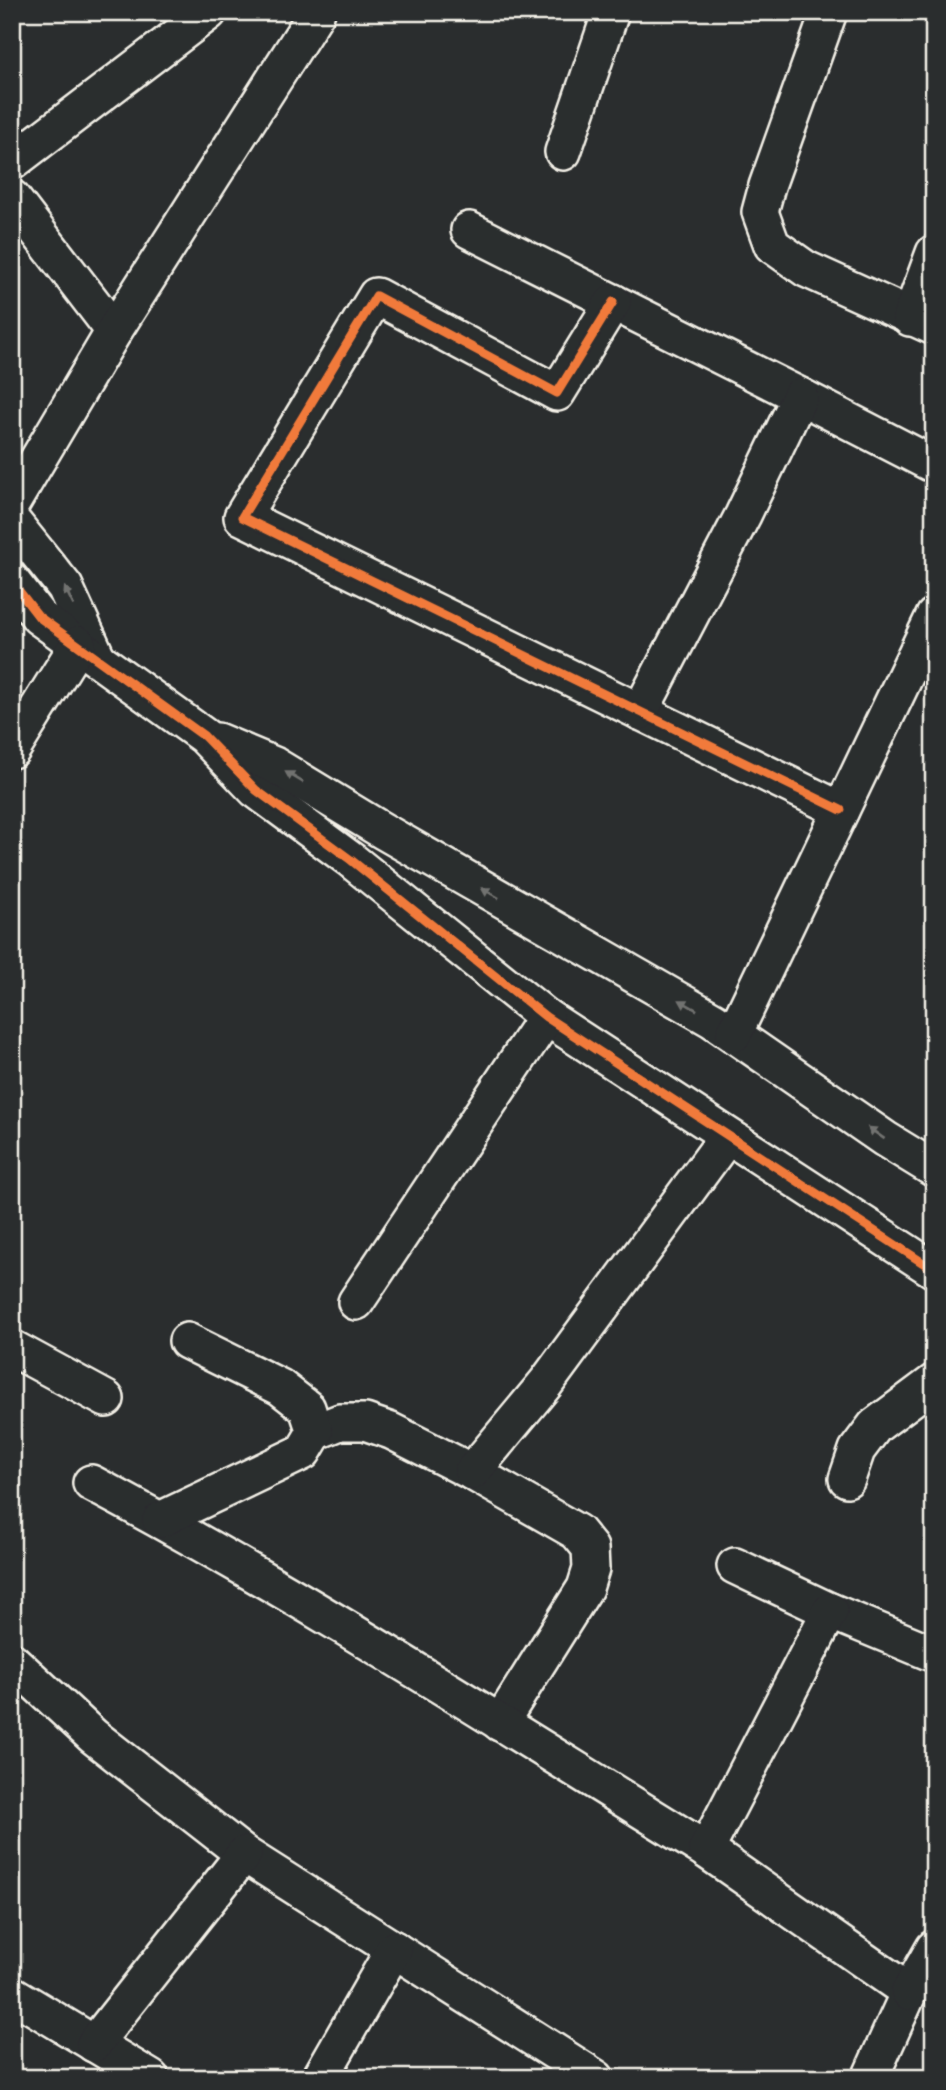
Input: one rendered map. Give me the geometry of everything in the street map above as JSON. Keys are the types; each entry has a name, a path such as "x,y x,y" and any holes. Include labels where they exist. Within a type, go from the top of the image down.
{"street":[{"path":"12,162 209,12"},
{"path":"12,503 114,331 317,12"},
{"path":"563,152 611,12"},
{"path":"830,12 760,212 772,245 806,269 922,322 934,253"},
{"path":"12,198 114,331"},
{"path":"468,230 934,465"},
{"path":"613,302 557,393 376,296 242,517 841,810"},
{"path":"640,712 743,515 800,396"},
{"path":"12,521 65,587 88,651"},
{"path":"12,582 39,617 204,736 256,790 351,860 546,1017 934,1270"},
{"path":"734,1034 934,616"},
{"path":"12,750 88,651"},
{"path":"204,736 274,765 734,1034 885,1139 934,1169"},
{"path":"356,1302 546,1017"},
{"path":"472,1472 546,1383 727,1137"},
{"path":"187,1341 279,1387 307,1408 315,1432"},
{"path":"12,1348 106,1399"},
{"path":"847,1479 857,1450 875,1426 934,1382"},
{"path":"160,1520 303,1452 315,1432 340,1422 365,1422 391,1431 472,1472 577,1532 590,1548 591,1569 585,1588 500,1723"},
{"path":"91,1483 352,1632 706,1850 909,1992"},
{"path":"735,1566 830,1611 934,1654"},
{"path":"706,1850 830,1611"},
{"path":"12,1661 93,1736 244,1854 394,1949 575,2072"},
{"path":"94,2045 244,1854"},
{"path":"870,2078 909,1992 934,1948"},
{"path":"320,2078 394,1949"},
{"path":"12,1994 151,2078"}],"cycle path":[{"path":"613,302 557,393 376,296 242,517 841,810"},
{"path":"12,582 39,617 204,736 256,790 351,860 546,1017 934,1270"}]}
